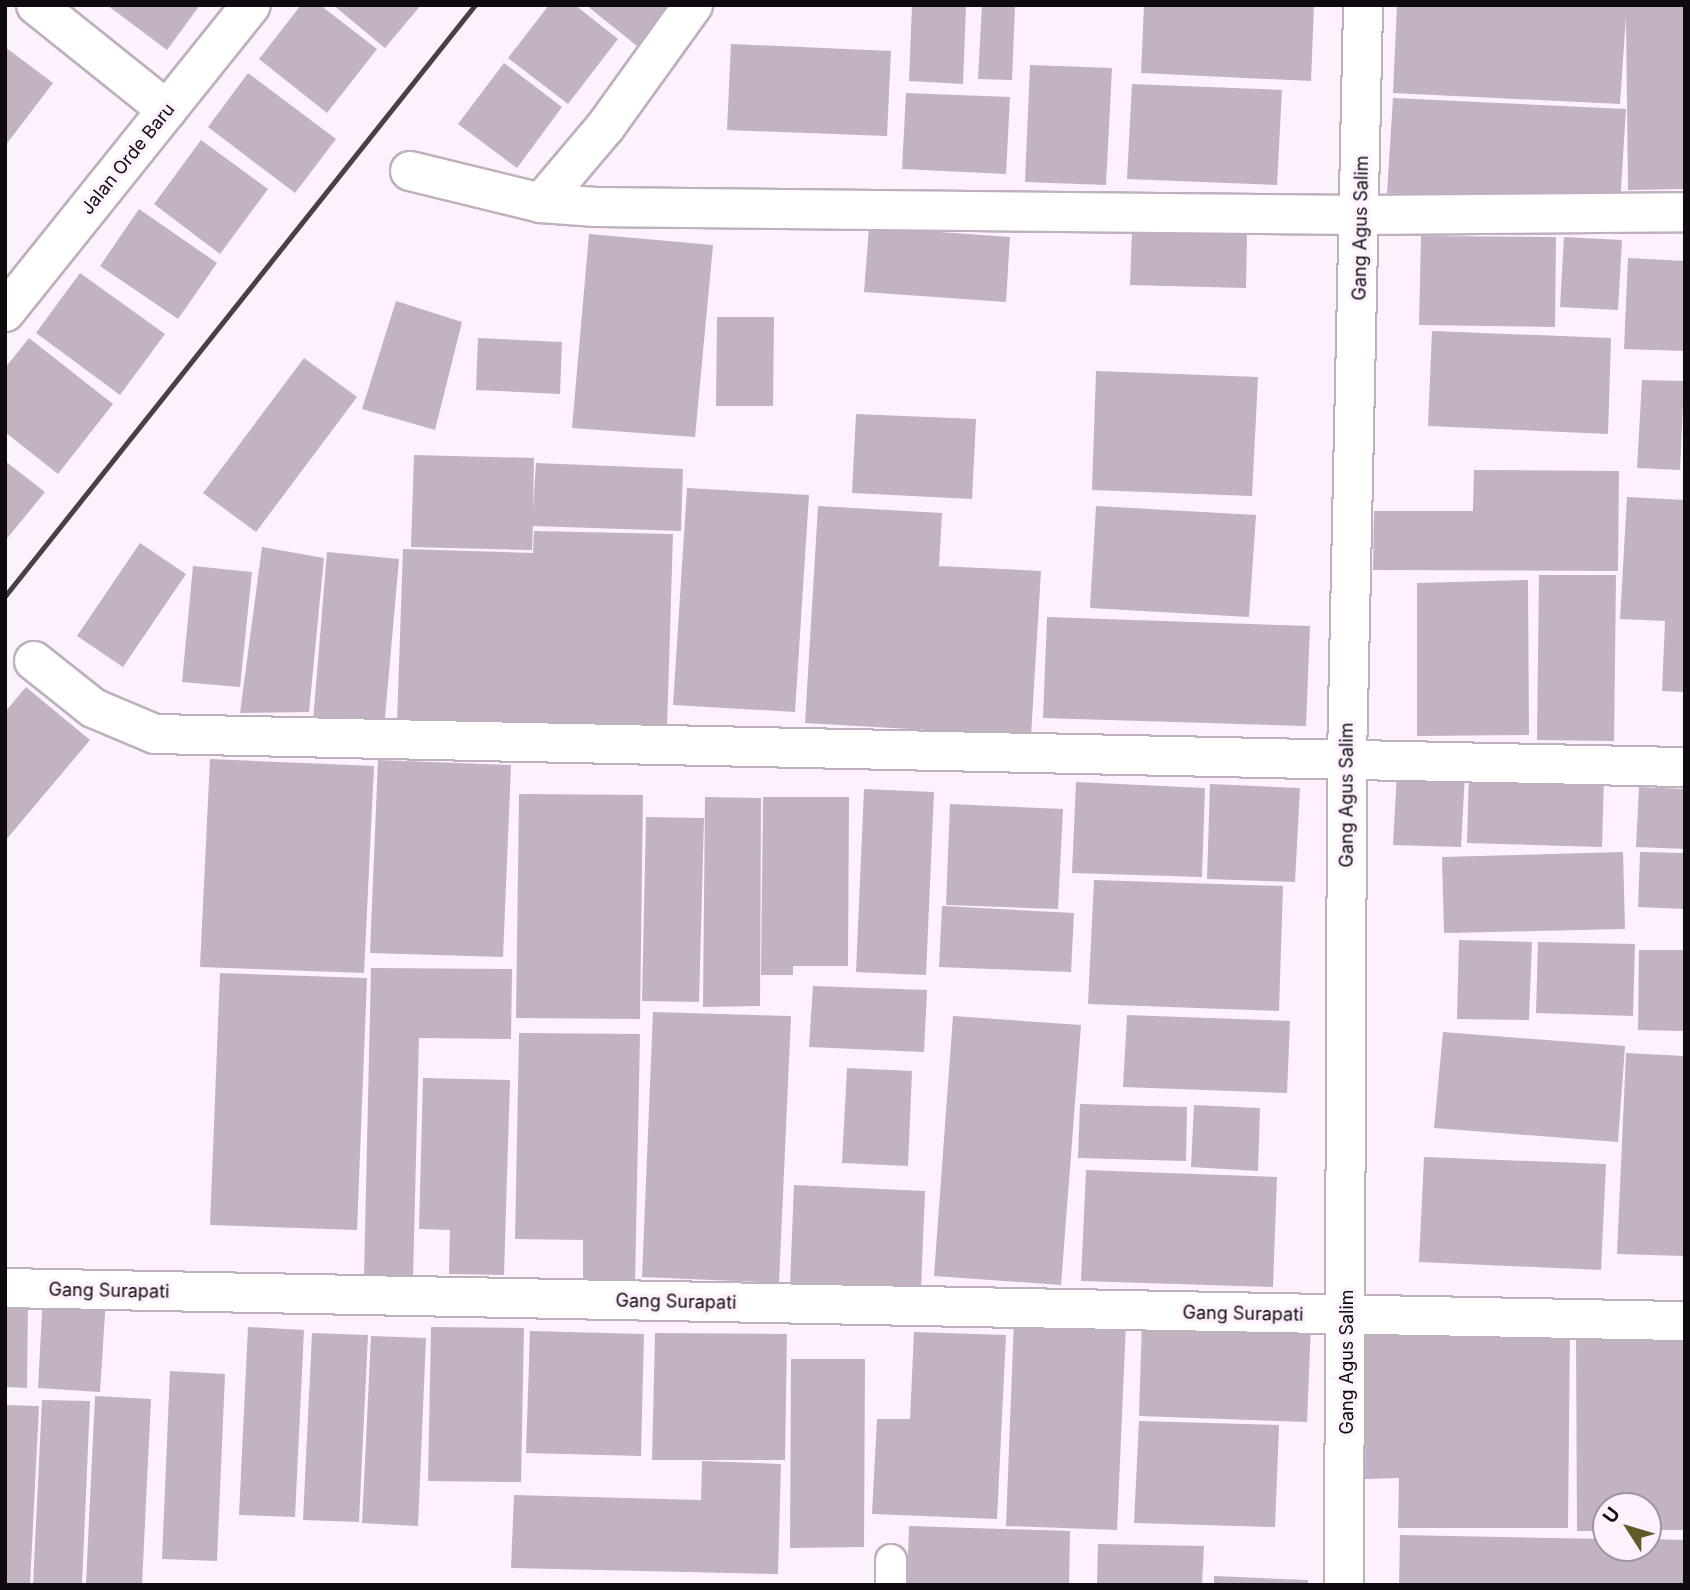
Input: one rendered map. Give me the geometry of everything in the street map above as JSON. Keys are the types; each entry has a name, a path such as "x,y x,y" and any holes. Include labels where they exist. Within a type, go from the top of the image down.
{"street":[{"path":"36,5 167,110"},
{"name":"Jalan Orde Baru","path":"5,312 251,5"},
{"path":"541,203 606,126 693,5"},
{"name":"Gang Agus Salim","path":"1344,1585 1347,1316 1346,759 1362,215 1363,5"},
{"path":"410,171 541,203 596,207 1362,215 1685,212"},
{"path":"34,661 93,708 155,734 1685,767"},
{"name":"Gang Surapati","path":"5,1288 1685,1321"}],"building":[{"path":"107,5 200,5 167,50"},
{"path":"301,5 320,5 377,49 327,113 259,59"},
{"path":"333,5 421,5 385,48"},
{"path":"549,5 575,5 618,39 568,104 508,58"},
{"path":"586,5 669,5 637,46"},
{"path":"912,5 966,5 963,84 909,81"},
{"path":"982,5 1015,5 1012,80 978,79"},
{"path":"1144,5 1314,5 1311,81 1141,73"},
{"path":"1397,5 1685,5 1685,189 1628,190 1626,16 1620,104 1393,93"},
{"path":"731,44 891,51 887,136 727,130"},
{"path":"5,47 53,83 5,146"},
{"path":"504,63 562,107 517,168 458,124"},
{"path":"1030,65 1112,68 1106,185 1025,182"},
{"path":"248,73 336,139 295,193 208,127"},
{"path":"1132,84 1282,90 1277,185 1127,179"},
{"path":"906,93 1010,97 1006,174 902,169"},
{"path":"1393,98 1626,109 1620,205 1387,193"},
{"path":"201,140 268,189 220,254 154,204"},
{"path":"139,209 217,263 178,319 100,266"},
{"path":"869,227 1010,237 1006,302 864,292"},
{"path":"1132,231 1247,233 1246,288 1130,285"},
{"path":"589,234 713,245 695,437 572,428"},
{"path":"1421,236 1556,237 1555,327 1419,325"},
{"path":"1564,237 1622,240 1618,310 1560,307"},
{"path":"1628,258 1685,261 1685,351 1624,349"},
{"path":"80,273 165,334 120,395 36,333"},
{"path":"396,301 462,322 435,430 362,409"},
{"path":"717,317 774,317 773,406 716,406"},
{"path":"1432,331 1611,338 1608,434 1428,426"},
{"path":"29,338 113,404 58,474 5,432 5,368"},
{"path":"478,338 562,342 560,394 476,390"},
{"path":"304,358 357,397 256,532 203,493"},
{"path":"1096,371 1258,377 1252,496 1092,490"},
{"path":"1642,380 1684,381 1680,470 1637,468"},
{"path":"856,414 976,419 972,499 852,493"},
{"path":"414,455 534,458 533,510 536,463 683,469 681,531 533,526 532,550 411,547"},
{"path":"5,461 45,492 5,541"},
{"path":"1474,470 1619,471 1618,571 1373,570 1374,511 1473,511"},
{"path":"687,488 809,495 795,712 673,705"},
{"path":"1627,497 1685,500 1685,692 1662,691 1665,621 1620,619"},
{"path":"818,506 942,513 939,566 1041,571 1031,736 805,723"},
{"path":"1096,506 1256,515 1249,617 1090,608"},
{"path":"534,531 673,534 667,729 397,722 403,549 533,553"},
{"path":"140,543 186,574 123,667 77,636"},
{"path":"262,547 324,558 309,712 240,713"},
{"path":"327,552 399,559 384,729 313,721"},
{"path":"193,566 252,572 240,687 182,682"},
{"path":"1539,575 1616,575 1614,741 1537,740"},
{"path":"1528,580 1529,735 1417,736 1417,583"},
{"path":"1047,617 1310,626 1306,726 1043,718"},
{"path":"26,687 90,740 5,841 5,712"},
{"path":"210,759 374,766 364,973 200,967"},
{"path":"378,760 511,765 503,957 370,953"},
{"path":"1397,772 1465,774 1461,847 1393,845"},
{"path":"1469,772 1604,776 1602,847 1467,843"},
{"path":"1076,782 1205,788 1202,877 1072,873"},
{"path":"1210,784 1300,788 1295,882 1207,879"},
{"path":"1639,787 1685,789 1685,849 1636,847"},
{"path":"864,789 934,792 926,975 856,972"},
{"path":"519,794 643,795 640,1019 516,1018"},
{"path":"705,797 761,798 760,1006 703,1007"},
{"path":"763,797 849,797 848,966 793,966 793,975 761,975"},
{"path":"950,804 1063,809 1058,909 946,905"},
{"path":"646,817 704,818 699,1002 642,1001"},
{"path":"1623,852 1625,929 1444,933 1442,857"},
{"path":"1640,852 1685,853 1685,909 1638,907"},
{"path":"1094,880 1283,886 1279,1011 1088,1004"},
{"path":"942,906 1074,913 1071,972 939,967"},
{"path":"1459,940 1532,942 1529,1020 1457,1019"},
{"path":"1538,942 1635,944 1633,1016 1536,1013"},
{"path":"1639,950 1685,950 1685,1031 1638,1030"},
{"path":"371,968 512,969 511,1039 419,1038 413,1277 364,1276"},
{"path":"220,973 367,978 357,1230 210,1225"},
{"path":"813,986 927,990 924,1052 809,1047"},
{"path":"653,1012 791,1016 779,1283 642,1277"},
{"path":"1127,1015 1290,1021 1287,1093 1123,1087"},
{"path":"953,1016 1081,1025 1061,1285 934,1276"},
{"path":"1443,1032 1625,1046 1618,1142 1434,1128"},
{"path":"519,1033 640,1034 635,1285 583,1285 583,1240 515,1239"},
{"path":"1626,1053 1685,1056 1685,1256 1617,1254"},
{"path":"847,1068 912,1071 908,1166 842,1163"},
{"path":"423,1078 510,1080 504,1275 449,1274 450,1230 419,1229"},
{"path":"1080,1104 1187,1107 1186,1161 1078,1158"},
{"path":"1194,1105 1260,1108 1258,1171 1191,1167"},
{"path":"1424,1157 1606,1164 1601,1270 1419,1262"},
{"path":"1086,1170 1277,1177 1273,1287 1081,1281"},
{"path":"794,1185 925,1191 921,1290 790,1285"},
{"path":"43,1294 106,1298 100,1392 38,1388"},
{"path":"5,1301 28,1302 27,1388 5,1387"},
{"path":"1142,1318 1311,1323 1307,1422 1139,1416"},
{"path":"1014,1319 1126,1323 1117,1530 1006,1526"},
{"path":"248,1327 304,1330 295,1517 239,1515"},
{"path":"431,1327 524,1328 521,1482 428,1481"},
{"path":"530,1331 644,1334 641,1456 526,1453"},
{"path":"1366,1331 1570,1332 1568,1528 1398,1528 1399,1478 1365,1479"},
{"path":"914,1332 1006,1335 997,1519 872,1514 877,1419 910,1419"},
{"path":"1685,1332 1685,1530 1662,1530 1662,1492 1592,1492 1592,1531 1577,1531 1576,1333"},
{"path":"312,1333 368,1335 359,1522 303,1520"},
{"path":"655,1333 787,1334 785,1460 652,1460"},
{"path":"371,1336 426,1338 418,1526 362,1523"},
{"path":"791,1359 865,1359 864,1547 790,1548"},
{"path":"170,1371 225,1374 217,1561 162,1559"},
{"path":"95,1396 151,1399 142,1585 86,1583"},
{"path":"42,1400 90,1401 82,1585 33,1585"},
{"path":"5,1405 39,1406 30,1585 5,1585"},
{"path":"1139,1421 1279,1425 1275,1527 1134,1523"},
{"path":"702,1461 781,1464 778,1574 511,1568 514,1495 701,1500"},
{"path":"909,1526 1070,1531 1069,1585 907,1585"},
{"path":"1400,1535 1592,1539 1592,1562 1662,1562 1662,1539 1685,1540 1685,1585 1399,1585"},
{"path":"1098,1544 1204,1546 1202,1585 1097,1585"},
{"path":"1214,1576 1308,1580 1308,1585 1214,1585"}],"railway":[{"path":"5,596 475,5"}]}
